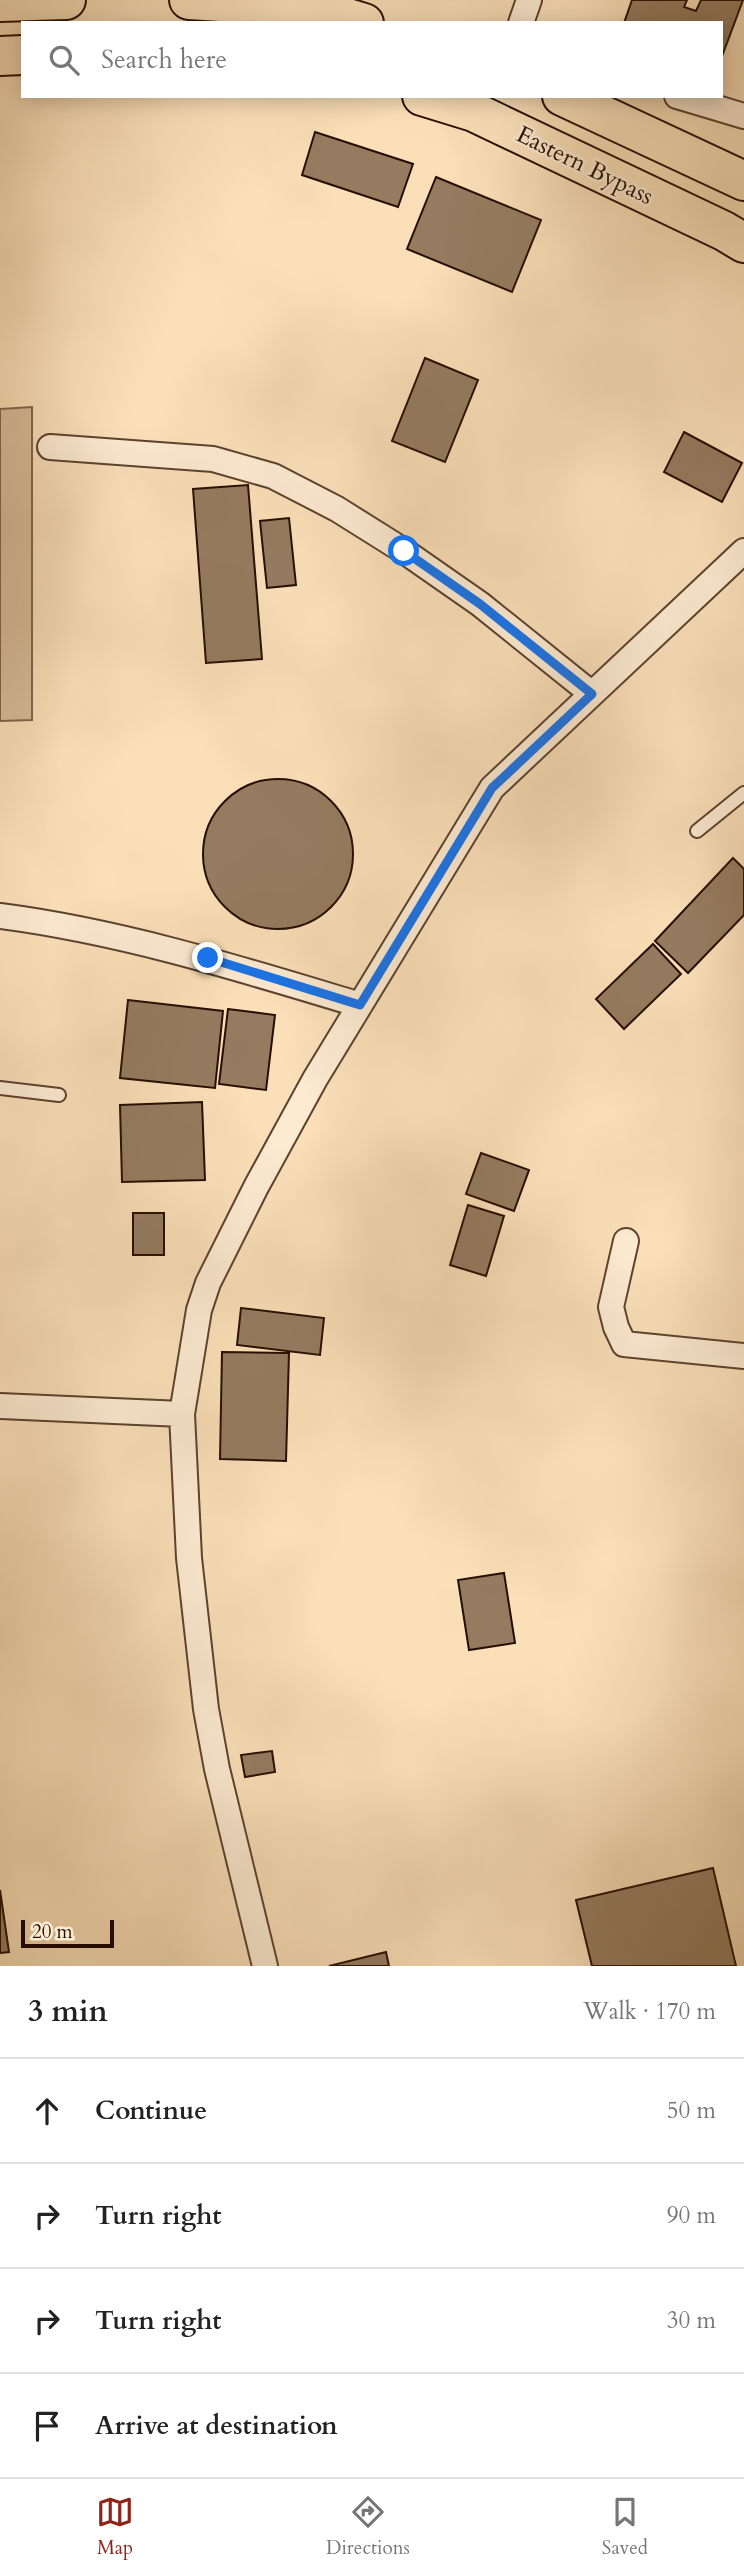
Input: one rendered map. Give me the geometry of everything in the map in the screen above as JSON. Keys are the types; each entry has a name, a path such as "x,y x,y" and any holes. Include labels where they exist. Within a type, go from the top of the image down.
{"highway":[{"path":"0,2 66,0"},
{"path":"189,0 314,8 357,21"},
{"path":"0,56 21,55"},
{"name":"Eastern Bypass","path":"428,98 474,112 744,243"},
{"path":"566,98 744,181"}],"street":[{"path":"522,21 529,0"},
{"path":"682,98 744,116"},
{"path":"50,447 213,459 273,476 337,509 404,551 480,604 592,694"},
{"path":"265,1966 217,1769 206,1709 189,1558 182,1414 199,1310 208,1283 315,1079 492,788 744,551"},
{"path":"0,916 54,923 208,958 360,1005"},
{"path":"626,1241 611,1307 624,1344 744,1356"},
{"path":"0,1406 182,1414"}],"lane":[{"path":"697,831 744,793"},
{"path":"0,1088 60,1095"}],"shaded area":[{"path":"32,407 32,720 0,721 0,409"}],"building":[{"path":"632,0 687,0 684,7 696,11 701,0 743,0 723,54 723,21 625,21"},
{"path":"315,132 413,164 398,207 302,175"},
{"path":"436,177 541,220 512,292 407,249"},
{"path":"425,358 478,380 445,462 392,441"},
{"path":"684,432 742,463 722,502 664,472"},
{"path":"248,485 262,659 206,663 193,489"},
{"path":"289,518 296,585 267,588 260,521"},
{"path":"278,779 307,785 331,801 347,825 353,854 347,883 331,907 307,923 278,929 249,923 225,907 209,883 203,854 209,825 225,801 249,785"},
{"path":"733,858 744,869 744,915 688,973 655,941"},
{"path":"653,944 681,974 624,1029 596,999"},
{"path":"128,1000 223,1011 215,1088 120,1078"},
{"path":"228,1009 275,1015 266,1090 219,1084"},
{"path":"202,1102 205,1180 122,1182 120,1105"},
{"path":"481,1153 529,1170 514,1211 466,1194"},
{"path":"468,1205 504,1216 486,1276 450,1265"},
{"path":"133,1213 164,1213 164,1255 133,1255"},
{"path":"241,1308 324,1318 320,1355 237,1345"},
{"path":"222,1352 289,1353 286,1461 220,1459"},
{"path":"504,1573 515,1643 469,1650 458,1580"},
{"path":"272,1751 275,1772 245,1777 241,1755"},
{"path":"713,1868 736,1966 592,1966 576,1900"},
{"path":"0,1890 9,1952 0,1953"},
{"path":"386,1952 389,1966 329,1966"}],"route":[{"path":"208,958 360,1005 492,788 592,694 480,604 404,551"}]}
